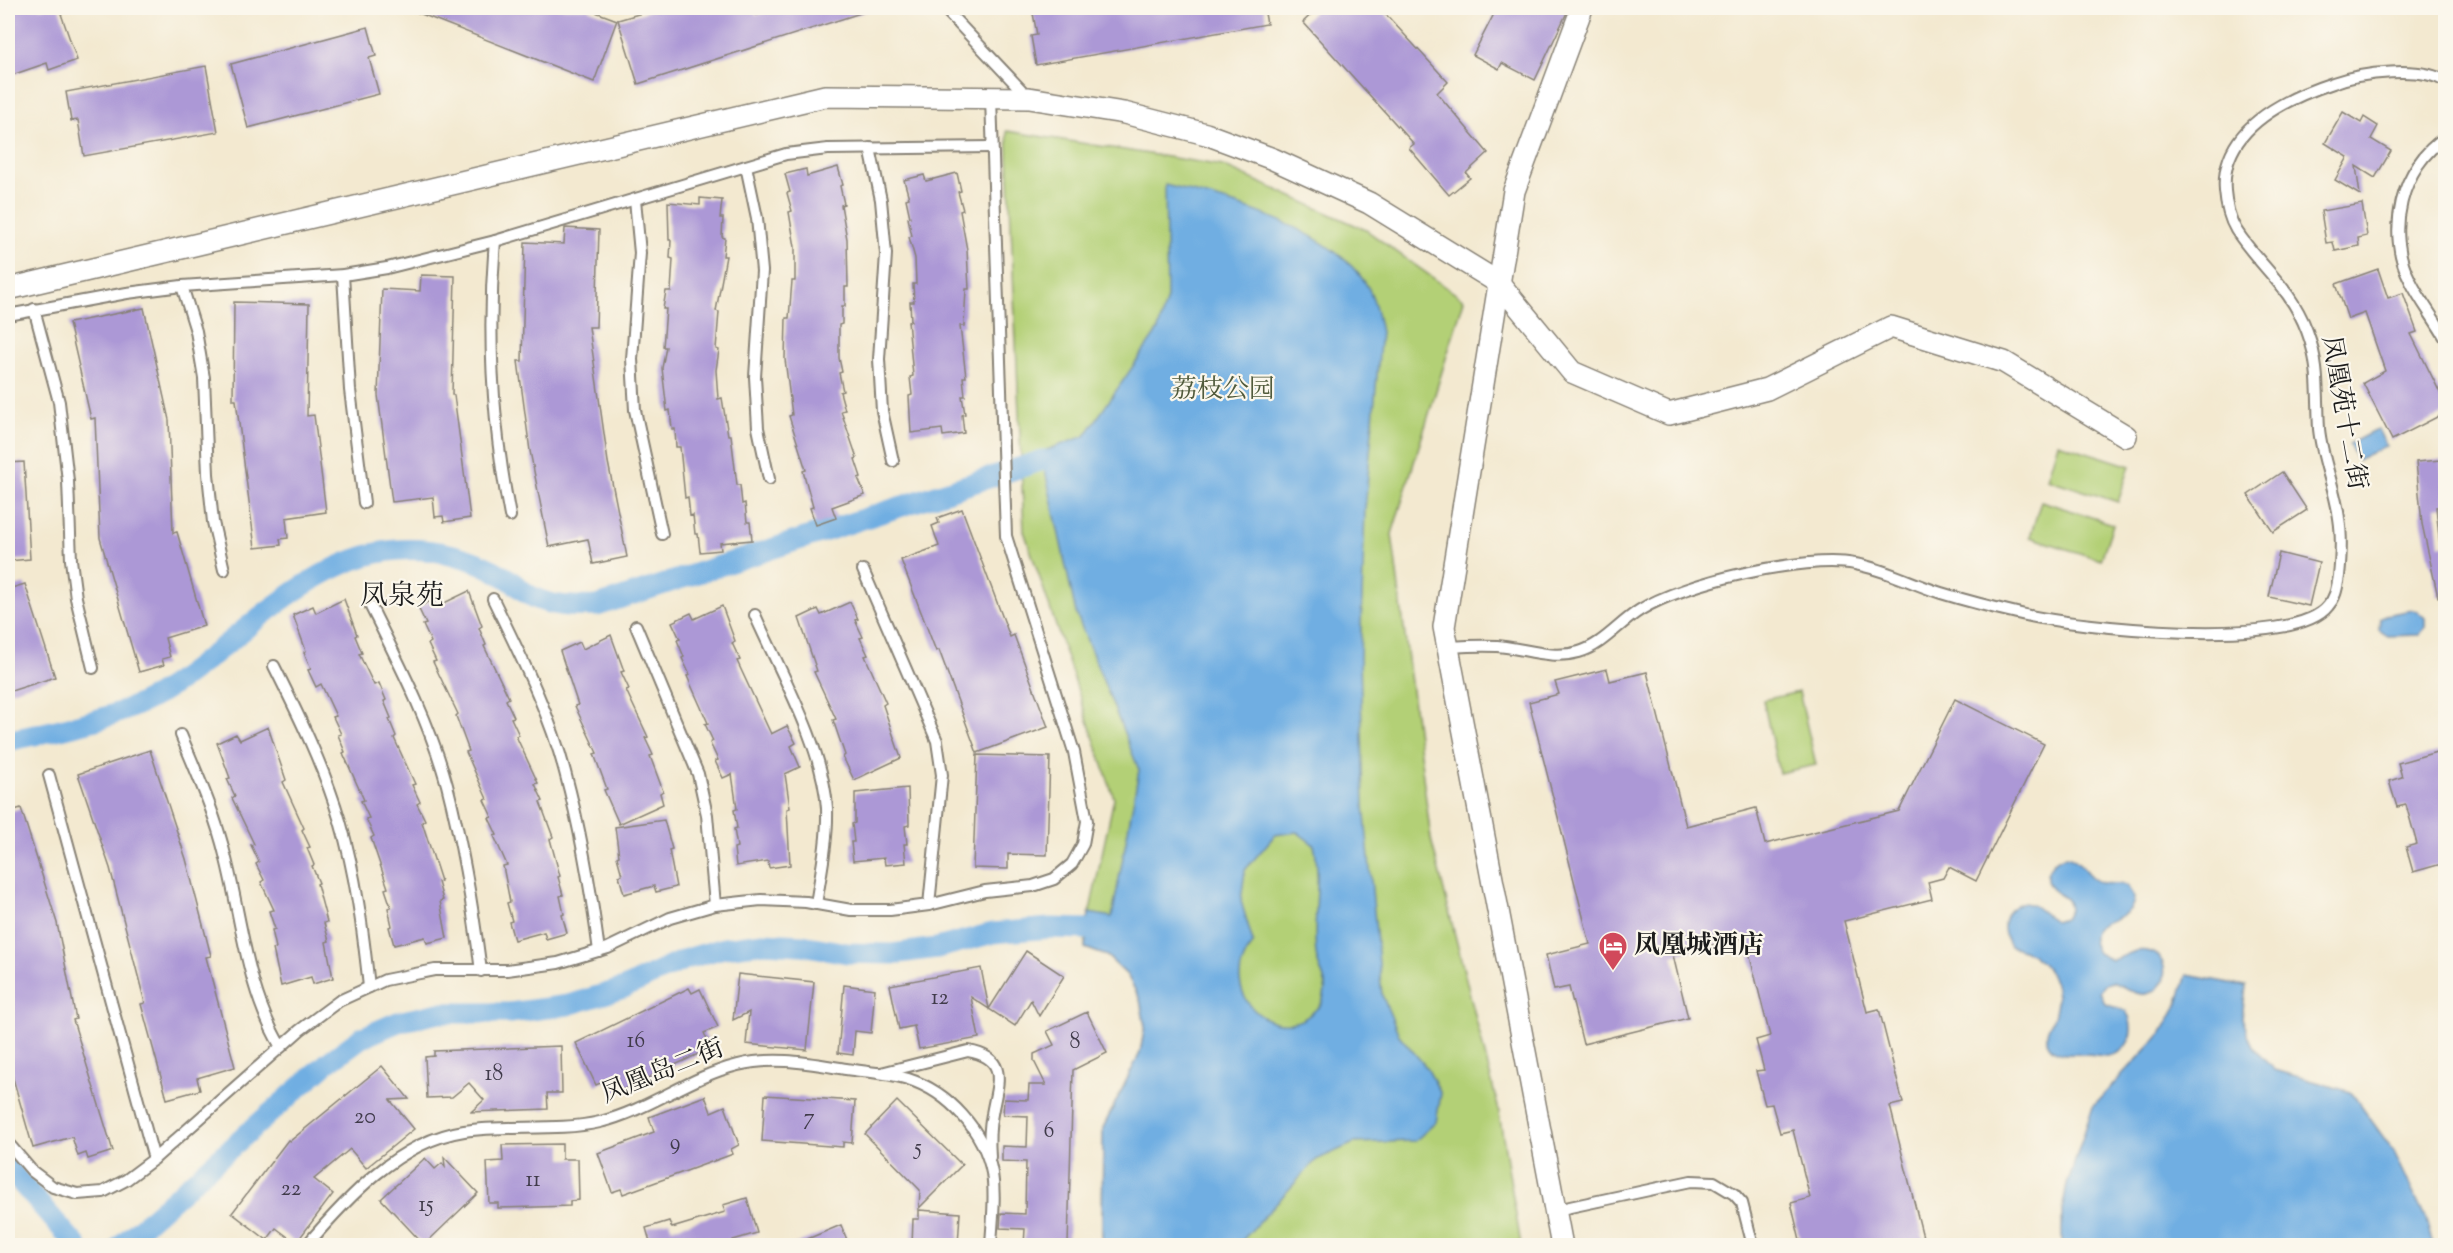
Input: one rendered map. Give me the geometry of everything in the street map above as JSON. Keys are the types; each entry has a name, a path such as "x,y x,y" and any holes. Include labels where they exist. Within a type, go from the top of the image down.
{"street":[{"path":"1562,1245 1444,627 1514,191 1582,8"},
{"path":"8,289 825,96 1029,98 1115,111 1172,124 1273,159 1369,203 1499,283 1572,372 1669,414 1767,389 1891,327 2004,362 2126,436"}],"lane":[{"path":"944,8 1029,98"},
{"name":"凤凰苑十二街","path":"1447,646 1497,646 1550,655 1579,652 1605,639 1640,610 1681,591 1785,565 1828,561 1872,568 1940,592 2026,615 2114,629 2203,632 2292,627 2311,621 2327,609 2337,592 2341,555 2339,518 2319,432 2319,381 2307,331 2284,286 2235,228 2226,205 2224,189 2229,156 2242,135 2260,118 2297,96 2338,81 2381,73 2425,74 2438,77 2445,82"},
{"path":"8,1143 32,1171 52,1187 77,1194 103,1192 126,1180 154,1159 281,1047 339,1001 385,980 435,970 481,971 533,968 599,951 670,918 715,905 761,900 816,904 851,910 890,910 929,905 985,891 1033,886 1054,879 1072,864 1083,844 1087,821 1074,752 1006,536 990,98"},
{"path":"2445,137 2436,143 2416,166 2404,192 2398,221 2400,251 2409,279 2445,339"},
{"path":"8,315 182,286 343,275 430,259 746,166 807,151 992,147"},
{"path":"870,148 881,201 886,254 879,359 882,411 893,461"},
{"path":"746,166 758,218 762,272 755,377 758,428 769,479"},
{"path":"635,200 640,253 632,358 636,410 662,534"},
{"path":"495,241 491,287 491,379 498,448 510,516"},
{"path":"343,275 350,390 364,503"},
{"path":"182,286 196,331 204,378 208,474 213,522 224,570"},
{"path":"34,309 59,402 67,471 71,560 76,598 93,668"},
{"path":"863,570 937,741 942,776 929,905"},
{"path":"493,599 533,682 565,769 587,859 599,951"},
{"path":"371,607 413,693 446,783 468,876 481,971"},
{"path":"755,615 811,742 822,774 827,808 825,843 816,904"},
{"path":"636,626 698,774 707,815 715,905"},
{"path":"274,666 311,742 340,821 359,903 369,987"},
{"path":"181,735 205,792 224,851 257,999 281,1047"},
{"path":"49,775 154,1159"},
{"path":"876,1074 968,1051 981,1053 992,1061 998,1072 999,1086 990,1134 992,1173"},
{"name":"凤凰岛二街","path":"306,1245 339,1208 382,1170 430,1139 465,1131 551,1129 600,1122 648,1106 713,1073 758,1061 782,1059 908,1079 938,1093 963,1114 981,1141 992,1173 993,1205 990,1245"},
{"path":"1556,1210 1691,1181 1714,1182 1734,1194 1742,1203 1753,1245"}],"green space":[{"name":"荔枝公园","path":"1007,131 1223,166 1366,230 1464,300 1392,534 1431,839 1498,1107 1521,1245 1102,1245 1103,1128 1140,1053 1145,1026 1140,999 1127,975 1107,956 1085,948 1086,929 1114,798 1024,531"},
{"path":"2058,443 2130,466 2118,502 2047,479"},
{"path":"2041,501 2113,524 2101,560 2030,537"},
{"path":"1799,692 1816,765 1779,773 1763,700"}],"water":[{"name":"荔枝公园","path":"1165,185 1243,207 1297,229 1344,259 1361,277 1372,296 1381,332 1365,509 1360,657 1364,805 1382,995 1399,1035 1427,1068 1441,1094 1436,1122 1415,1141 1354,1143 1316,1160 1238,1245 1102,1245 1103,1128 1140,1053 1145,1026 1140,999 1127,975 1107,956 1085,948 1089,913 1112,917 1139,770 1076,613 1041,452 1085,436 1158,330 1167,298","holes":["1297,832 1314,845 1317,873 1315,940 1317,961 1325,981 1324,994 1320,1006 1302,1020 1279,1023 1257,1013 1243,993 1240,980 1242,965 1253,942 1241,901 1245,870 1275,835"]},
{"path":"2378,429 2386,446 2357,460 2349,444"},
{"path":"2412,610 2425,618 2425,628 2419,635 2388,636 2379,630 2380,619 2385,615"},
{"path":"2067,856 2097,881 2127,886 2134,897 2132,907 2125,914 2099,926 2094,932 2093,940 2098,953 2111,960 2142,950 2155,954 2164,965 2163,980 2154,991 2146,994 2137,993 2111,982 2104,985 2100,991 2105,1004 2126,1011 2131,1025 2126,1045 2122,1050 2107,1056 2064,1054 2051,1048 2047,1036 2057,1001 2053,979 2048,969 2040,961 2021,949 2010,946 2005,934 2007,915 2010,910 2021,903 2035,907 2055,921 2065,918 2070,909 2068,902 2051,888 2047,877 2053,864"},
{"path":"2187,975 2246,986 2242,1018 2253,1047 2275,1070 2351,1092 2394,1152 2426,1219 2433,1245 2062,1245 2062,1210 2067,1185 2093,1106 2161,1034 2177,1005"}],"building":[{"path":"20,8 59,8 77,60 49,70 47,63 12,75 8,62 8,12"},
{"path":"406,8 585,8 617,20 594,82"},
{"path":"659,8 754,8 756,15 781,8 867,8 867,11 638,84 618,20"},
{"path":"1032,8 1161,8 1162,12 1190,8 1264,8 1267,24 1036,65 1031,36 1037,35"},
{"path":"1318,8 1380,8 1448,82 1437,93 1488,153 1466,173 1470,178 1449,195 1409,148 1414,144 1303,22"},
{"path":"1497,8 1569,8 1535,80 1502,63 1499,69 1473,55"},
{"path":"368,27 376,56 369,58 379,94 248,128 231,64"},
{"path":"206,66 218,132 84,156 78,120 71,121 66,92"},
{"path":"2343,112 2361,123 2364,117 2378,126 2371,139 2391,151 2375,178 2356,166 2360,195 2335,180 2348,157 2325,143"},
{"path":"838,167 843,185 840,186 847,239 848,287 845,287 845,306 842,306 842,324 839,325 839,358 842,372 839,373 843,391 840,392 845,410 841,411 857,458 855,459 861,477 858,478 865,495 832,507 836,518 816,525 810,508 813,507 803,471 806,470 789,416 792,415 785,359 786,318 789,318 792,281 795,281 795,247 789,212 792,211 787,193 790,192 785,174 806,169 807,176"},
{"path":"957,173 961,191 958,192 963,210 960,211 967,250 969,289 966,289 964,326 960,326 966,377 963,377 965,396 962,396 965,414 962,415 964,433 943,436 942,429 911,433 909,396 912,395 910,377 913,376 908,321 911,321 910,302 914,302 913,284 916,284 915,258 909,237 912,236 906,199 909,198 904,180 924,175 926,181"},
{"path":"700,198 722,200 720,218 723,218 722,237 725,238 723,256 726,256 716,311 719,312 716,349 719,350 716,370 718,399 722,398 728,435 731,435 737,485 740,485 742,504 745,503 752,540 720,543 721,550 700,552 693,515 690,516 688,497 685,498 680,447 676,447 675,429 672,429 670,410 667,411 662,368 666,347 663,347 666,309 663,309 666,291 671,291 673,259 670,258 668,202 700,205"},
{"path":"2362,204 2367,236 2358,238 2359,246 2335,251 2333,242 2326,243 2321,211"},
{"path":"565,228 599,230 596,327 589,327 608,462 627,557 593,564 588,539 549,547 530,451 518,361 522,361 525,242 564,244"},
{"path":"2378,269 2388,298 2403,293 2417,332 2411,334 2445,403 2445,413 2392,440 2363,383 2385,371 2365,313 2348,319 2336,284"},
{"path":"421,275 455,276 452,395 454,395 470,518 444,522 443,516 435,517 433,497 392,502 378,395 382,289 420,291"},
{"path":"234,302 309,304 307,416 314,415 326,512 286,518 288,538 280,539 281,545 255,548 236,400 233,400"},
{"path":"144,308 169,420 173,533 177,532 204,626 165,638 170,657 162,659 164,665 139,672 100,538 95,418 91,419 69,323"},
{"path":"2441,460 2443,483 2445,483 2445,506 2436,507 2440,546 2445,544 2445,596 2438,597 2422,524 2416,462"},
{"path":"24,462 30,559 8,561 8,463"},
{"path":"2282,472 2307,510 2273,532 2248,495"},
{"path":"962,509 1010,637 1014,635 1048,727 977,753 939,650 936,651 901,560 939,546 932,526 939,523 937,518"},
{"path":"2279,553 2319,563 2309,606 2269,597"},
{"path":"25,584 55,677 8,692 8,589"},
{"path":"469,591 482,626 479,628 486,645 484,646 509,698 506,700 519,735 516,736 538,783 535,784 543,801 540,802 553,837 550,839 560,876 558,877 563,895 560,896 564,914 562,915 567,933 546,939 544,932 514,940 509,922 512,921 507,903 510,902 503,866 507,865 494,836 497,835 489,818 492,817 484,800 487,799 466,752 469,751 456,716 458,714 433,662 436,661 428,644 431,642 418,607 437,598 440,605"},
{"path":"344,599 362,653 359,654 374,685 379,683 396,736 394,738 415,784 412,785 420,802 417,804 425,820 422,822 441,881 438,882 443,900 440,901 447,938 427,943 425,937 394,945 389,927 392,926 388,908 391,907 385,889 388,888 371,838 374,836 361,801 364,800 343,753 345,752 338,735 341,734 333,717 336,716 321,684 316,687 308,670 311,669 293,615 313,606 316,613"},
{"path":"850,602 863,637 860,638 868,655 865,656 886,703 883,705 901,758 854,780 843,757 845,755 833,720 836,719 814,672 817,671 799,618 818,609 821,615"},
{"path":"722,606 735,641 732,643 740,660 737,661 771,734 787,726 796,743 791,746 800,767 785,774 790,808 787,809 790,865 769,868 768,861 736,866 734,848 737,847 734,829 737,828 734,810 737,809 732,774 723,778 715,761 718,760 710,743 713,741 705,724 708,723 687,676 690,675 677,640 680,639 672,622 691,613 694,619"},
{"path":"611,635 624,671 621,672 629,689 626,690 648,737 645,738 653,755 650,756 663,791 660,793 663,804 619,824 604,790 607,789 594,754 597,753 575,706 578,705 560,651 580,642 583,649"},
{"name":"凤凰城酒店","path":"1607,669 1610,681 1647,672 1686,826 1756,808 1765,844 1899,811 1955,699 2044,744 1976,881 1949,867 1943,878 1928,882 1932,899 1844,921 1867,1012 1879,1009 1903,1103 1890,1106 1925,1245 1801,1245 1791,1203 1810,1198 1793,1130 1780,1133 1772,1104 1765,1105 1756,1071 1764,1070 1756,1040 1770,1036 1745,937 1673,955 1688,1018 1583,1044 1569,987 1554,990 1546,955 1590,944 1529,702 1559,694 1555,682"},
{"path":"268,727 286,780 283,782 310,847 307,848 319,883 317,884 327,922 324,923 329,941 326,942 333,978 313,984 311,977 281,986 273,949 276,948 272,930 275,929 269,911 274,910 261,882 264,880 256,864 259,862 251,845 254,844 232,798 235,796 227,779 230,778 217,743 236,734 240,740"},
{"path":"150,750 186,859 211,956 206,957 235,1067 197,1078 200,1090 167,1099 141,1004 145,1003 110,868 78,774"},
{"path":"2440,751 2445,772 2445,863 2413,872 2406,847 2417,844 2406,805 2397,807 2389,781 2402,777 2398,763"},
{"path":"977,755 1050,757 1047,855 1008,854 1008,869 973,868"},
{"path":"908,788 909,825 905,826 907,844 904,844 906,863 885,865 884,858 853,861 851,842 854,842 852,824 855,823 855,793"},
{"path":"21,808 57,923 76,1019 73,1020 113,1151 88,1159 86,1153 78,1156 72,1137 33,1148 8,1061 8,812"},
{"path":"664,820 672,849 669,850 676,887 656,892 654,886 624,894 619,876 622,875 617,857 619,856 615,827"},
{"path":"1026,951 1064,976 1039,1016 1031,1000 1015,1026 989,1009"},
{"path":"981,968 989,1009 971,997 979,1038 919,1049 914,1026 899,1029 890,985"},
{"path":"738,974 814,982 807,1050 746,1044 749,1012 733,1020"},
{"path":"844,985 875,989 871,1033 855,1031 853,1055 838,1053"},
{"path":"689,988 692,993 700,989 718,1027 704,1033 711,1048 616,1093 609,1079 596,1085 576,1043"},
{"path":"1087,1012 1107,1053 1073,1070 1068,1245 1024,1245 1025,1229 1000,1228 1001,1213 1025,1214 1026,1162 1002,1161 1002,1146 1027,1147 1028,1116 1003,1115 1004,1099 1028,1100 1029,1085 1046,1085 1034,1061 1034,1054 1054,1045 1047,1031"},
{"path":"561,1046 562,1093 547,1093 548,1109 471,1112 484,1100 469,1083 452,1097 427,1098 425,1057 434,1056 434,1051"},
{"path":"382,1066 409,1099 390,1100 414,1129 366,1168 350,1149 314,1179 333,1194 296,1243 276,1228 267,1240 232,1213 288,1140 290,1141"},
{"path":"765,1095 855,1101 852,1143 843,1142 843,1147 762,1141"},
{"path":"705,1096 711,1112 725,1106 739,1145 731,1149 733,1154 623,1194 621,1189 612,1192 598,1153 654,1132 649,1117"},
{"path":"897,1101 962,1165 919,1208 920,1190 865,1134"},
{"path":"562,1144 562,1159 578,1159 579,1200 570,1201 570,1206 498,1208 498,1203 489,1203 487,1162 503,1161 502,1145"},
{"path":"444,1157 478,1193 424,1245 381,1199 425,1158 435,1169 442,1163 445,1167"},
{"path":"747,1198 757,1233 733,1240 734,1245 651,1245 646,1228 669,1221 672,1228 725,1212 723,1205"},
{"path":"919,1210 960,1213 958,1245 912,1245 913,1219 919,1219"},
{"path":"841,1225 849,1245 793,1245"}],"waterway":[{"path":"8,741 113,715 152,698 196,668 306,584 335,568 365,556 411,549 453,555 493,570 539,600 563,606 597,606 1043,460"},
{"path":"120,1246 327,1063 361,1038 398,1022 439,1013 510,1013 568,1005 624,988 686,959 724,948 763,943 802,945 847,953 892,954 937,948 993,933 1050,928 1086,929"},
{"path":"8,1168 77,1246"}],"place":[{"name":"凤凰城酒店","path":"1613,972"}],"district":[{"name":"凤泉苑","path":"402,597"}]}
